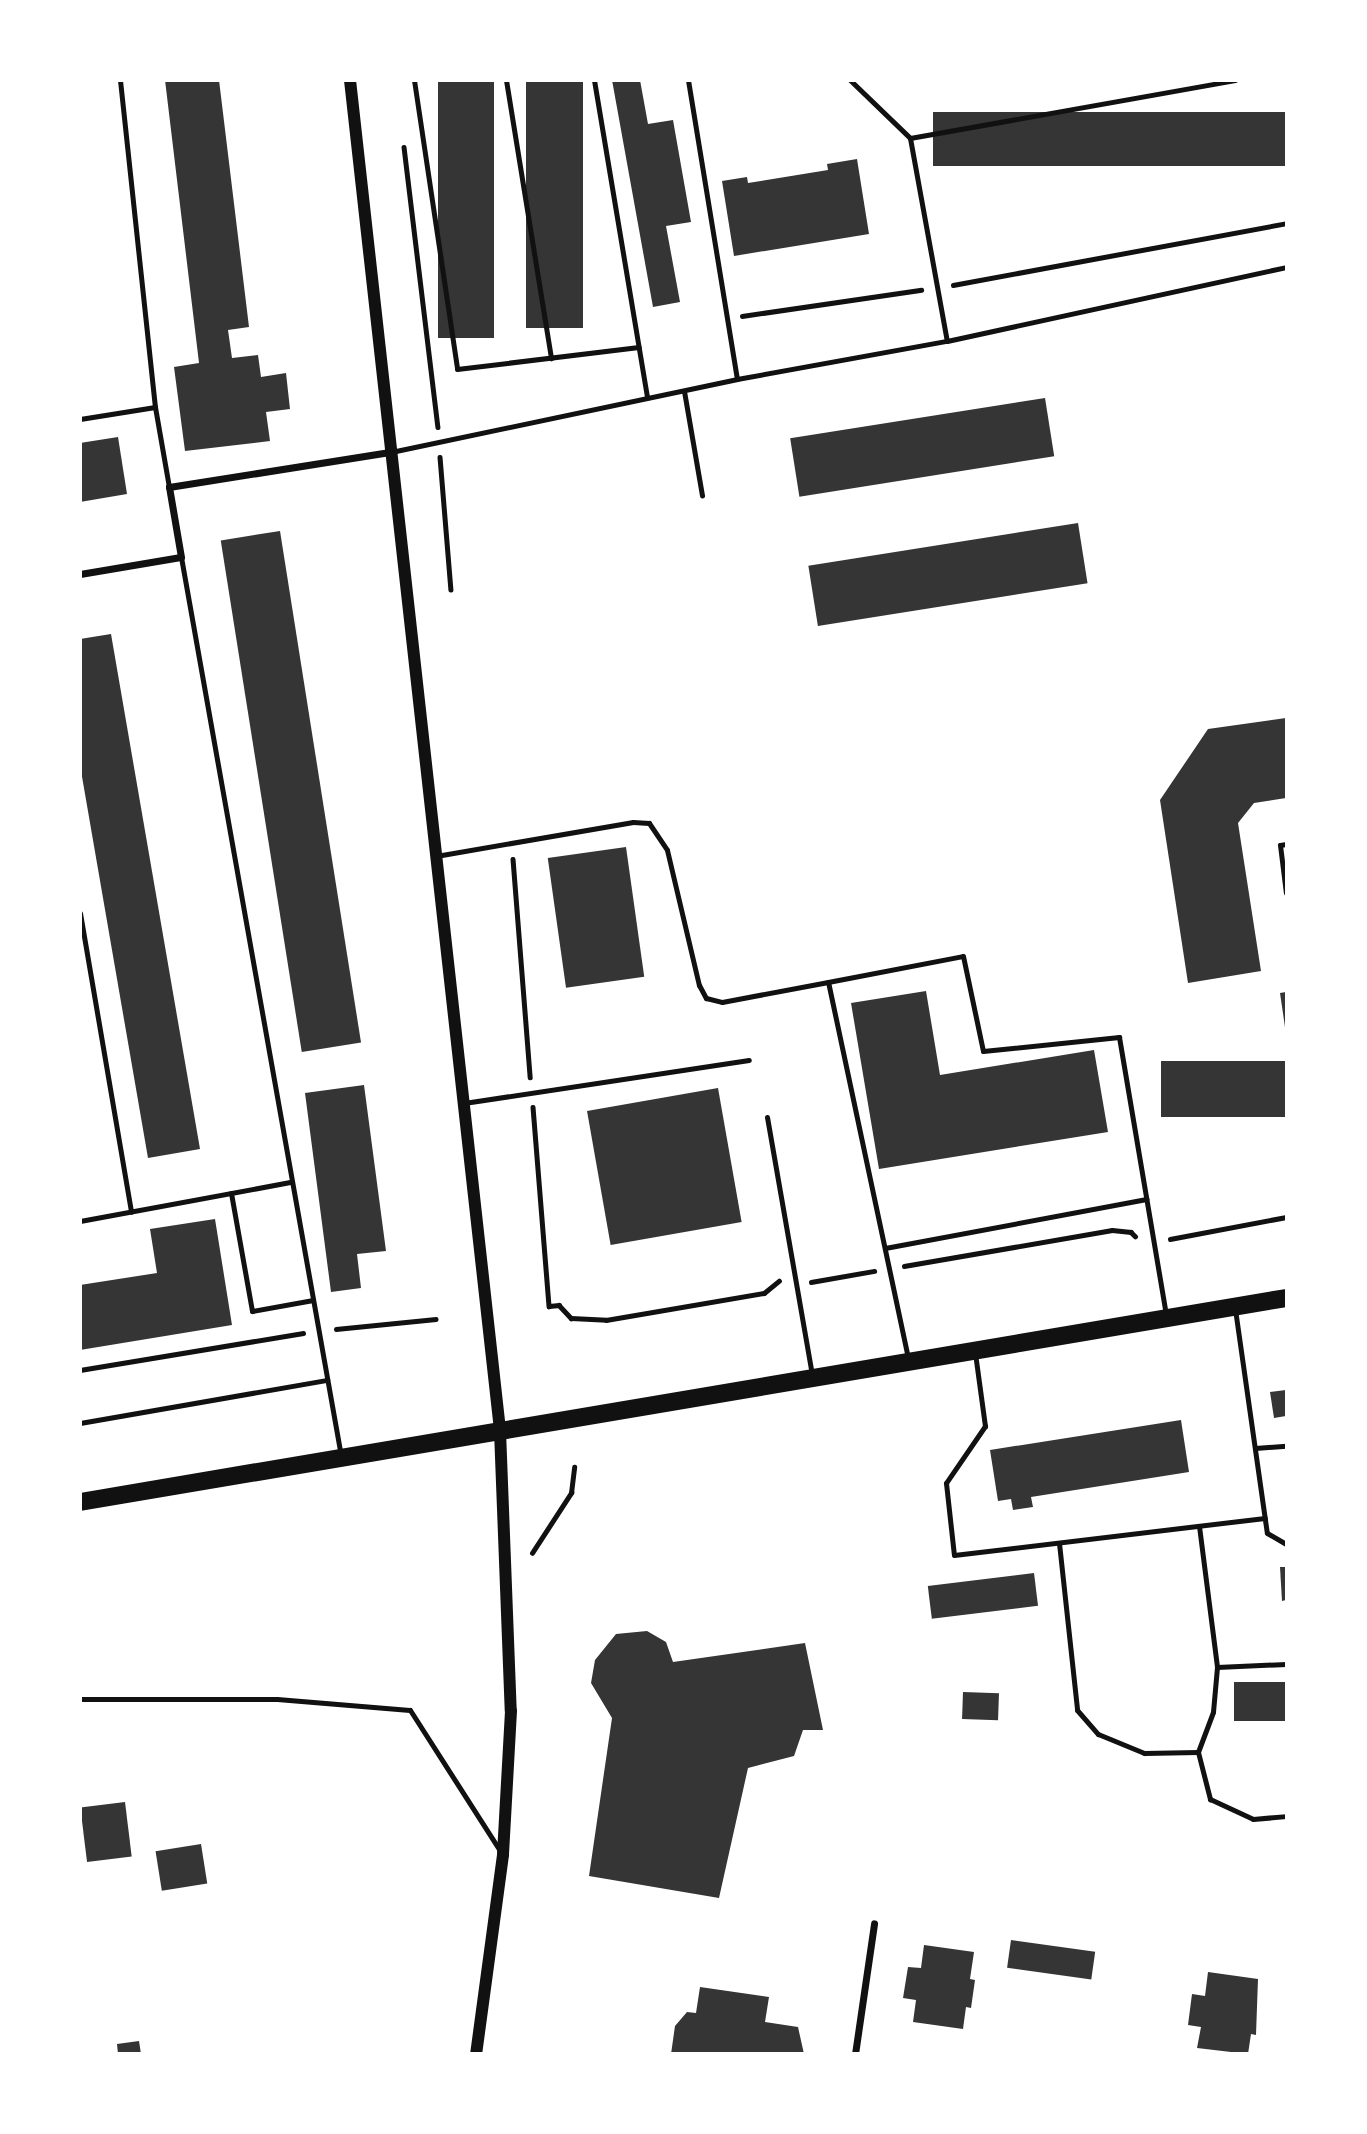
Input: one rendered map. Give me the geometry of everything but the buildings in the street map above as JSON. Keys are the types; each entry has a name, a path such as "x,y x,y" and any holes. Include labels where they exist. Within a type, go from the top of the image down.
{"main road":[{"path":"80,1502 1286,1298"}],"street":[{"path":"350,80 500,1431 511,1712 503,1856 476,2053"},
{"path":"80,574 181,556 169,487 391,452"},
{"path":"855,2053 874,1923"}],"lane":[{"path":"120,80 155,407 169,487"},
{"path":"414,80 457,369 639,347"},
{"path":"506,80 551,358"},
{"path":"594,80 647,398"},
{"path":"688,80 737,379"},
{"path":"849,80 910,138 947,341"},
{"path":"910,138 1235,80"},
{"path":"391,452 737,379 947,341 1286,267"},
{"path":"684,391 702,495"},
{"path":"80,419 155,407"},
{"path":"181,556 341,1457"},
{"path":"436,856 633,822 649,823 667,850 699,985 706,998 722,1002 963,957 983,1051 1119,1037 1166,1318"},
{"path":"1286,844 1280,845 1286,893"},
{"path":"80,913 131,1212"},
{"path":"828,982 909,1362"},
{"path":"464,1103 749,1060"},
{"path":"767,1116 812,1378"},
{"path":"80,1221 291,1182"},
{"path":"231,1194 252,1311 313,1300"},
{"path":"885,1248 1146,1199"},
{"path":"1234,1306 1267,1533 1286,1544"},
{"path":"974,1351 985,1426 946,1483 954,1555 1265,1518"},
{"path":"80,1423 327,1380"},
{"path":"1255,1448 1286,1446"},
{"path":"1199,1527 1217,1667 1213,1712 1198,1752 1210,1799 1254,1819 1286,1816"},
{"path":"1059,1543 1077,1710 1098,1734 1144,1753 1198,1752"},
{"path":"1217,1667 1286,1664"},
{"path":"80,1699 277,1699 410,1710 503,1856"}],"path":[{"path":"402,136 439,441 451,590"},
{"path":"728,318 937,288 1286,223"},
{"path":"549,1306 559,1305 571,1318 606,1320 764,1293 779,1280 796,1284 1112,1230 1130,1232 1143,1243 1286,1217"},
{"path":"80,1370 318,1331 436,1319"},
{"path":"532,1553 571,1493 574,1467"}]}
